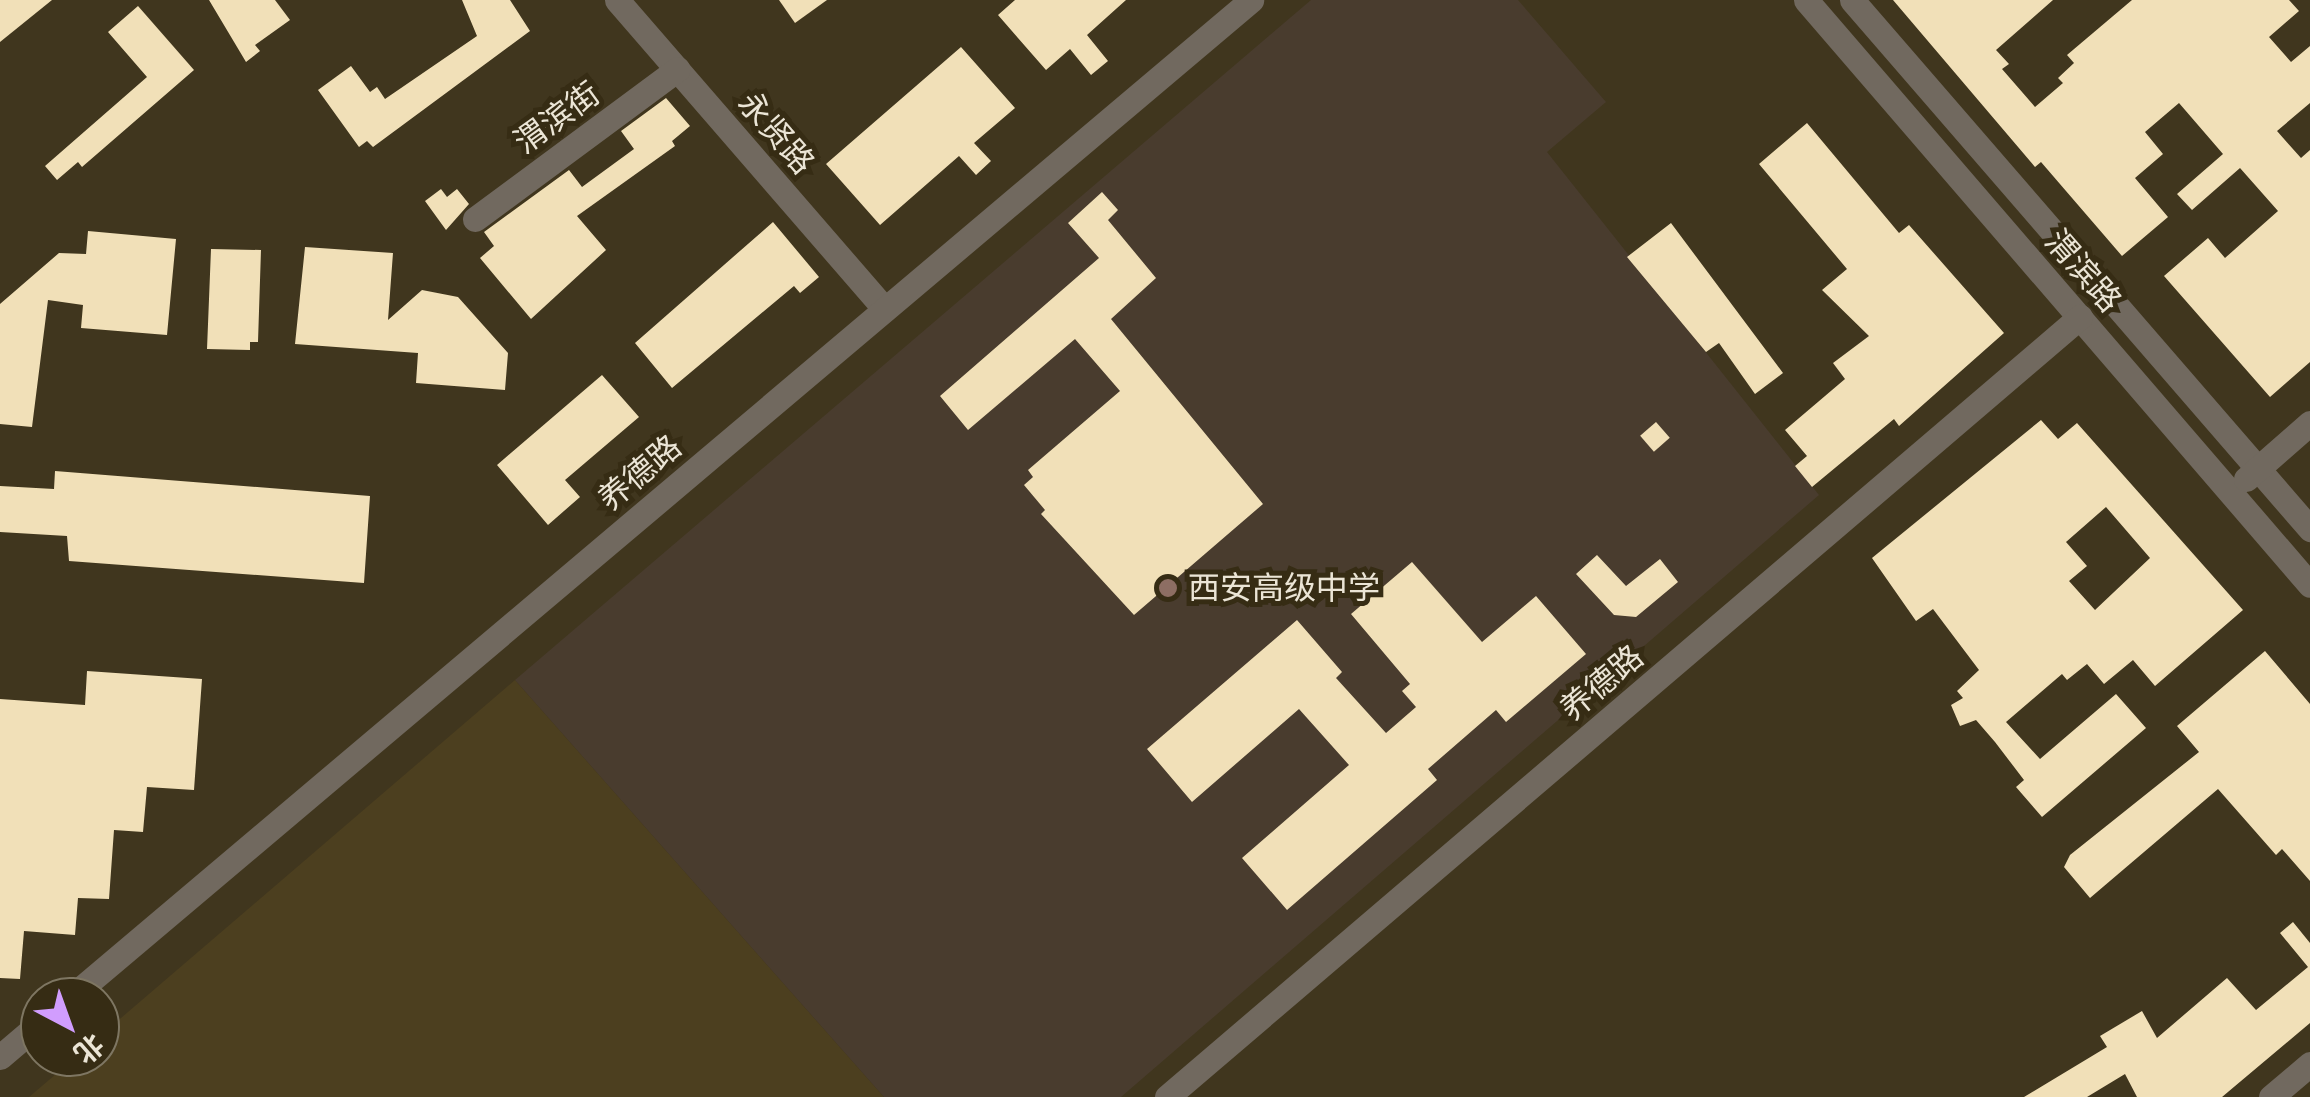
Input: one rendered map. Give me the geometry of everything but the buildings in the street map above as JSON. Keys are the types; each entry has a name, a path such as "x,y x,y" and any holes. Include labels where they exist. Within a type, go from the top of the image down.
{"street":[{"name":"永贤路","path":"618,0 885,308"},
{"name":"养德路","path":"94,977 1251,0"},
{"name":"渭滨路","path":"1806,0 2310,584"},
{"name":"渭滨路","path":"1852,0 2310,529"},
{"name":"渭滨街","path":"475,219 678,70"},
{"name":"养德路","path":"1167,1097 2080,318"},
{"path":"2230,492 2310,423"},
{"path":"0,1056 20,1040"},
{"path":"2271,1097 2310,1064"}],"shaded area":[{"name":"西安高级中学","path":"1311,0 1518,0 1606,102 1547,152 1819,495 1121,1097 884,1097 515,680"},
{"path":"515,680 884,1097 29,1097 52,1077 120,1077 120,1019"}],"place":[{"name":"西安高级中学","path":"1168,588"}]}
